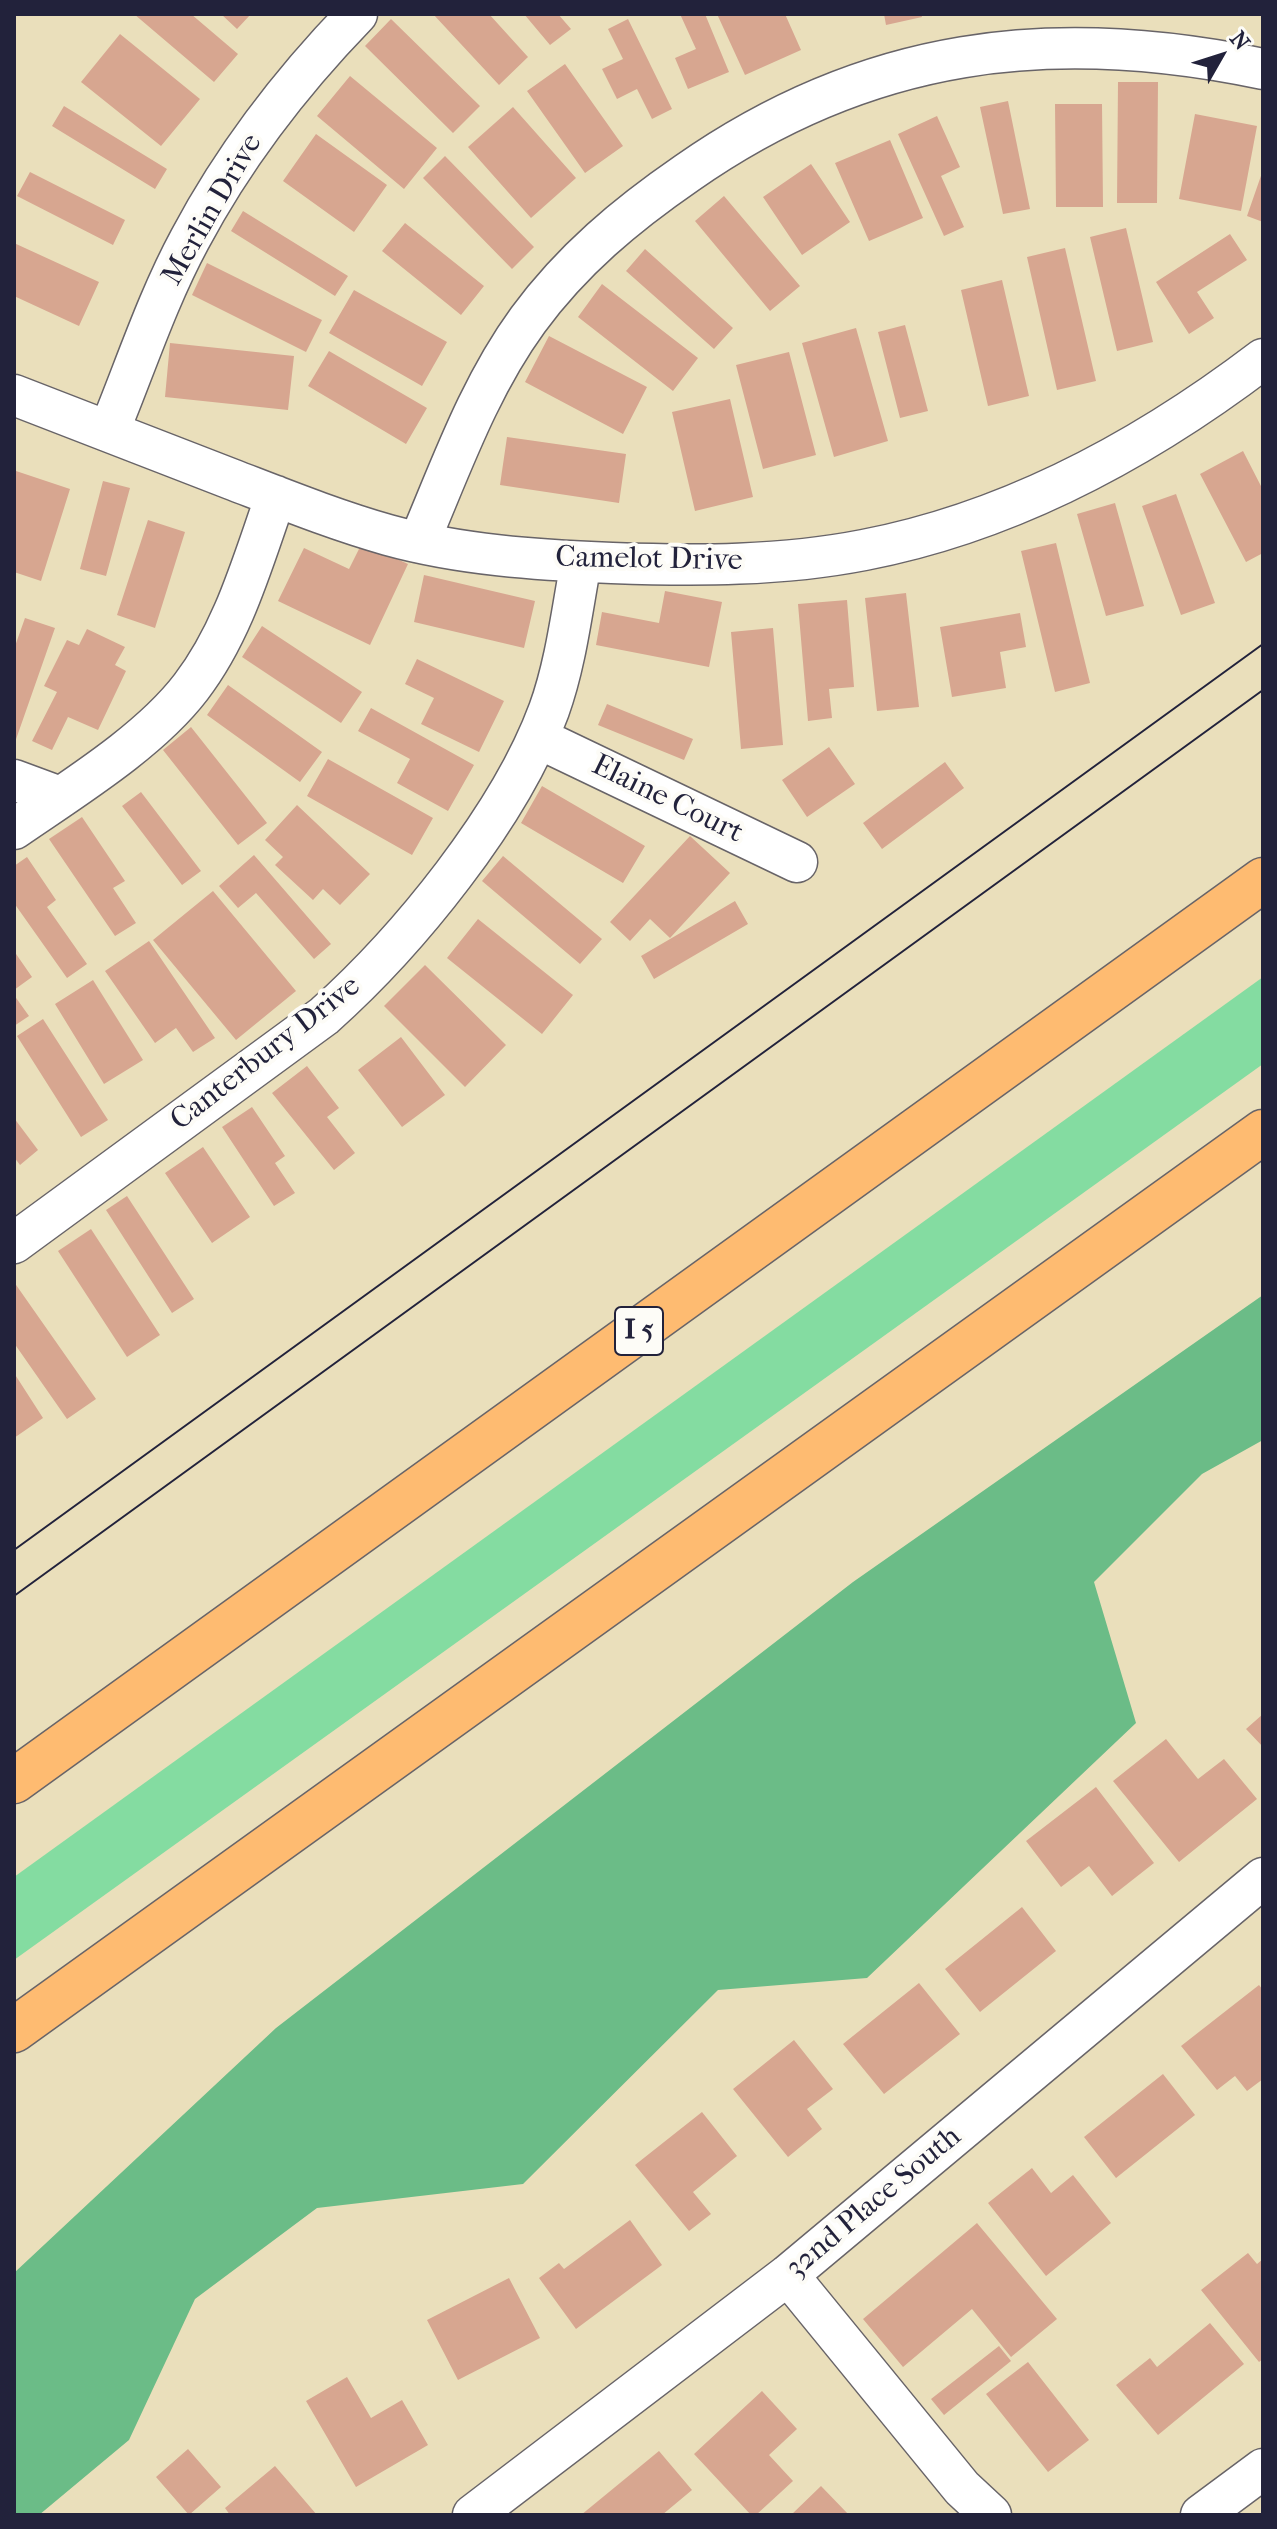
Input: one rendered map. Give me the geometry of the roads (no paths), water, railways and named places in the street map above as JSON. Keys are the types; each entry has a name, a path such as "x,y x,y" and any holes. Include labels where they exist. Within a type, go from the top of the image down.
{"highway":[{"name":"I 5","path":"14,1781 1263,880"},
{"path":"14,2030 1263,1132"}],"street":[{"name":"Merlin Drive","path":"109,431 175,270 210,203 268,116 357,14"},
{"path":"419,542 488,384 513,343 561,278 589,249 646,202 710,156 763,125 824,96 880,76 987,52 1053,47 1135,50 1219,60 1263,69"},
{"name":"Camelot Drive","path":"14,395 276,496 360,526 419,542 460,550 581,562 776,562 865,550 916,538 991,514 1074,477 1164,426 1263,359"},
{"path":"14,829 142,736 191,687 236,607 276,496"},
{"name":"Canterbury Drive","path":"14,1243 293,1040 363,980 432,900 484,831 538,738 560,670 581,562"},
{"name":"Elaine Court","path":"538,738 797,862"},
{"path":"14,780 60,797"},
{"name":"32nd Place South","path":"473,2515 788,2275 1263,1878"},
{"path":"788,2275 962,2488 991,2515"},
{"path":"1201,2515 1263,2469"}],"tram line":[{"path":"14,1550 1263,644"},
{"path":"14,1596 1263,690"}]}
